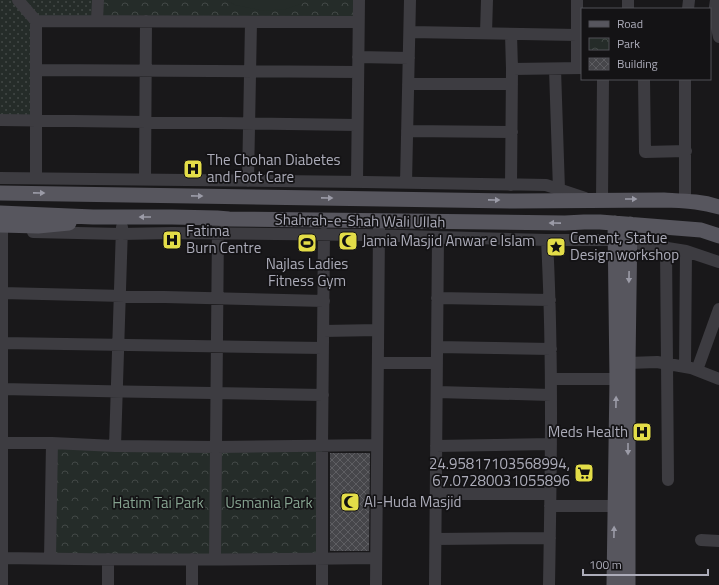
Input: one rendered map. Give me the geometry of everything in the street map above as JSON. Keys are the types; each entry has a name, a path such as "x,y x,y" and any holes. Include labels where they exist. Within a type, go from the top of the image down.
{"main road":[{"name":"Shahrah-e-Shah Wali Ullah","path":"0,193 515,201 649,200 685,201 719,207"},
{"path":"223,219 229,196"},
{"path":"646,225 649,200"},
{"name":"Shahrah-e-Shah Wali Ullah","path":"0,213 93,217 172,217 223,219 302,227 379,228 584,222 646,225 701,230 719,236"},
{"path":"1,229 68,224 93,217"},
{"path":"614,585 617,379 615,223"},
{"path":"628,585 628,363 630,224"}],"street":[{"path":"18,0 36,21 36,178"},
{"path":"97,20 98,0"},
{"path":"357,182 358,0"},
{"path":"406,183 410,0"},
{"path":"486,33 487,0"},
{"path":"512,69 580,68 577,35 577,0"},
{"path":"716,0 714,14 719,37"},
{"path":"36,21 358,22"},
{"path":"145,180 146,21"},
{"path":"248,181 251,22"},
{"path":"410,32 577,35"},
{"path":"511,185 512,34"},
{"path":"358,57 409,58"},
{"path":"555,69 558,190"},
{"path":"36,70 358,72"},
{"path":"0,178 546,185 558,190 597,200 603,80"},
{"path":"644,80 645,152 686,152"},
{"path":"685,80 685,201"},
{"path":"408,84 512,84"},
{"path":"0,120 357,125"},
{"path":"407,131 512,132"},
{"path":"115,446 122,217"},
{"path":"172,217 172,233"},
{"path":"215,559 218,234 223,219"},
{"path":"547,240 567,233 584,222"},
{"path":"2,585 1,229 122,234 218,234 302,227 324,234 379,228 438,236 547,240 615,240 686,251 719,262"},
{"path":"376,585 379,228"},
{"path":"322,585 324,234"},
{"path":"435,585 438,236"},
{"path":"547,240 550,300 551,379 549,585"},
{"path":"666,247 668,480"},
{"path":"685,367 686,251"},
{"path":"2,293 324,301"},
{"path":"437,298 550,300"},
{"path":"697,370 719,309"},
{"path":"323,331 378,330"},
{"path":"2,343 323,348"},
{"path":"437,347 550,349"},
{"path":"378,363 437,363"},
{"path":"628,363 666,363 697,370 719,379"},
{"path":"551,379 617,379"},
{"path":"2,389 323,395"},
{"path":"436,392 551,396"},
{"path":"1,443 216,447 377,445"},
{"path":"50,559 52,443"},
{"path":"436,446 551,444"},
{"path":"436,494 550,500 615,506"},
{"path":"436,539 550,538"},
{"path":"701,540 719,541"},
{"path":"1,558 270,560 376,558"},
{"path":"108,559 108,585"},
{"path":"192,559 192,585"}],"green space":[{"path":"0,0 98,0 97,20 36,21 33,120 0,120"},
{"path":"98,0 359,0 358,22 97,20"},
{"path":"226,0 307,0 301,4 286,9 264,11 235,5"},
{"name":"Hatim Tai Park","path":"52,445 322,446 323,559 50,559"}],"building":[{"name":"Al-Huda Masjid","path":"330,453 370,453 369,551 330,551"}],"place":[{"name":"The Chohan Diabetes and Foot Care","path":"193,169"},
{"name":"Fatima Burn Centre","path":"172,240"},
{"name":"Jamia Masjid Anwar e Islam","path":"348,241"},
{"name":"Najlas Ladies Fitness Gym","path":"307,243"},
{"name":"Cement, Statue Design workshop","path":"556,247"},
{"name":"Meds Health","path":"642,432"},
{"name":"24.95817103568994, 67.07280031055896","path":"584,473"},
{"name":"Al-Huda Masjid","path":"350,502"}],"park label":[{"name":"Usmania Park","path":"269,503"}]}
